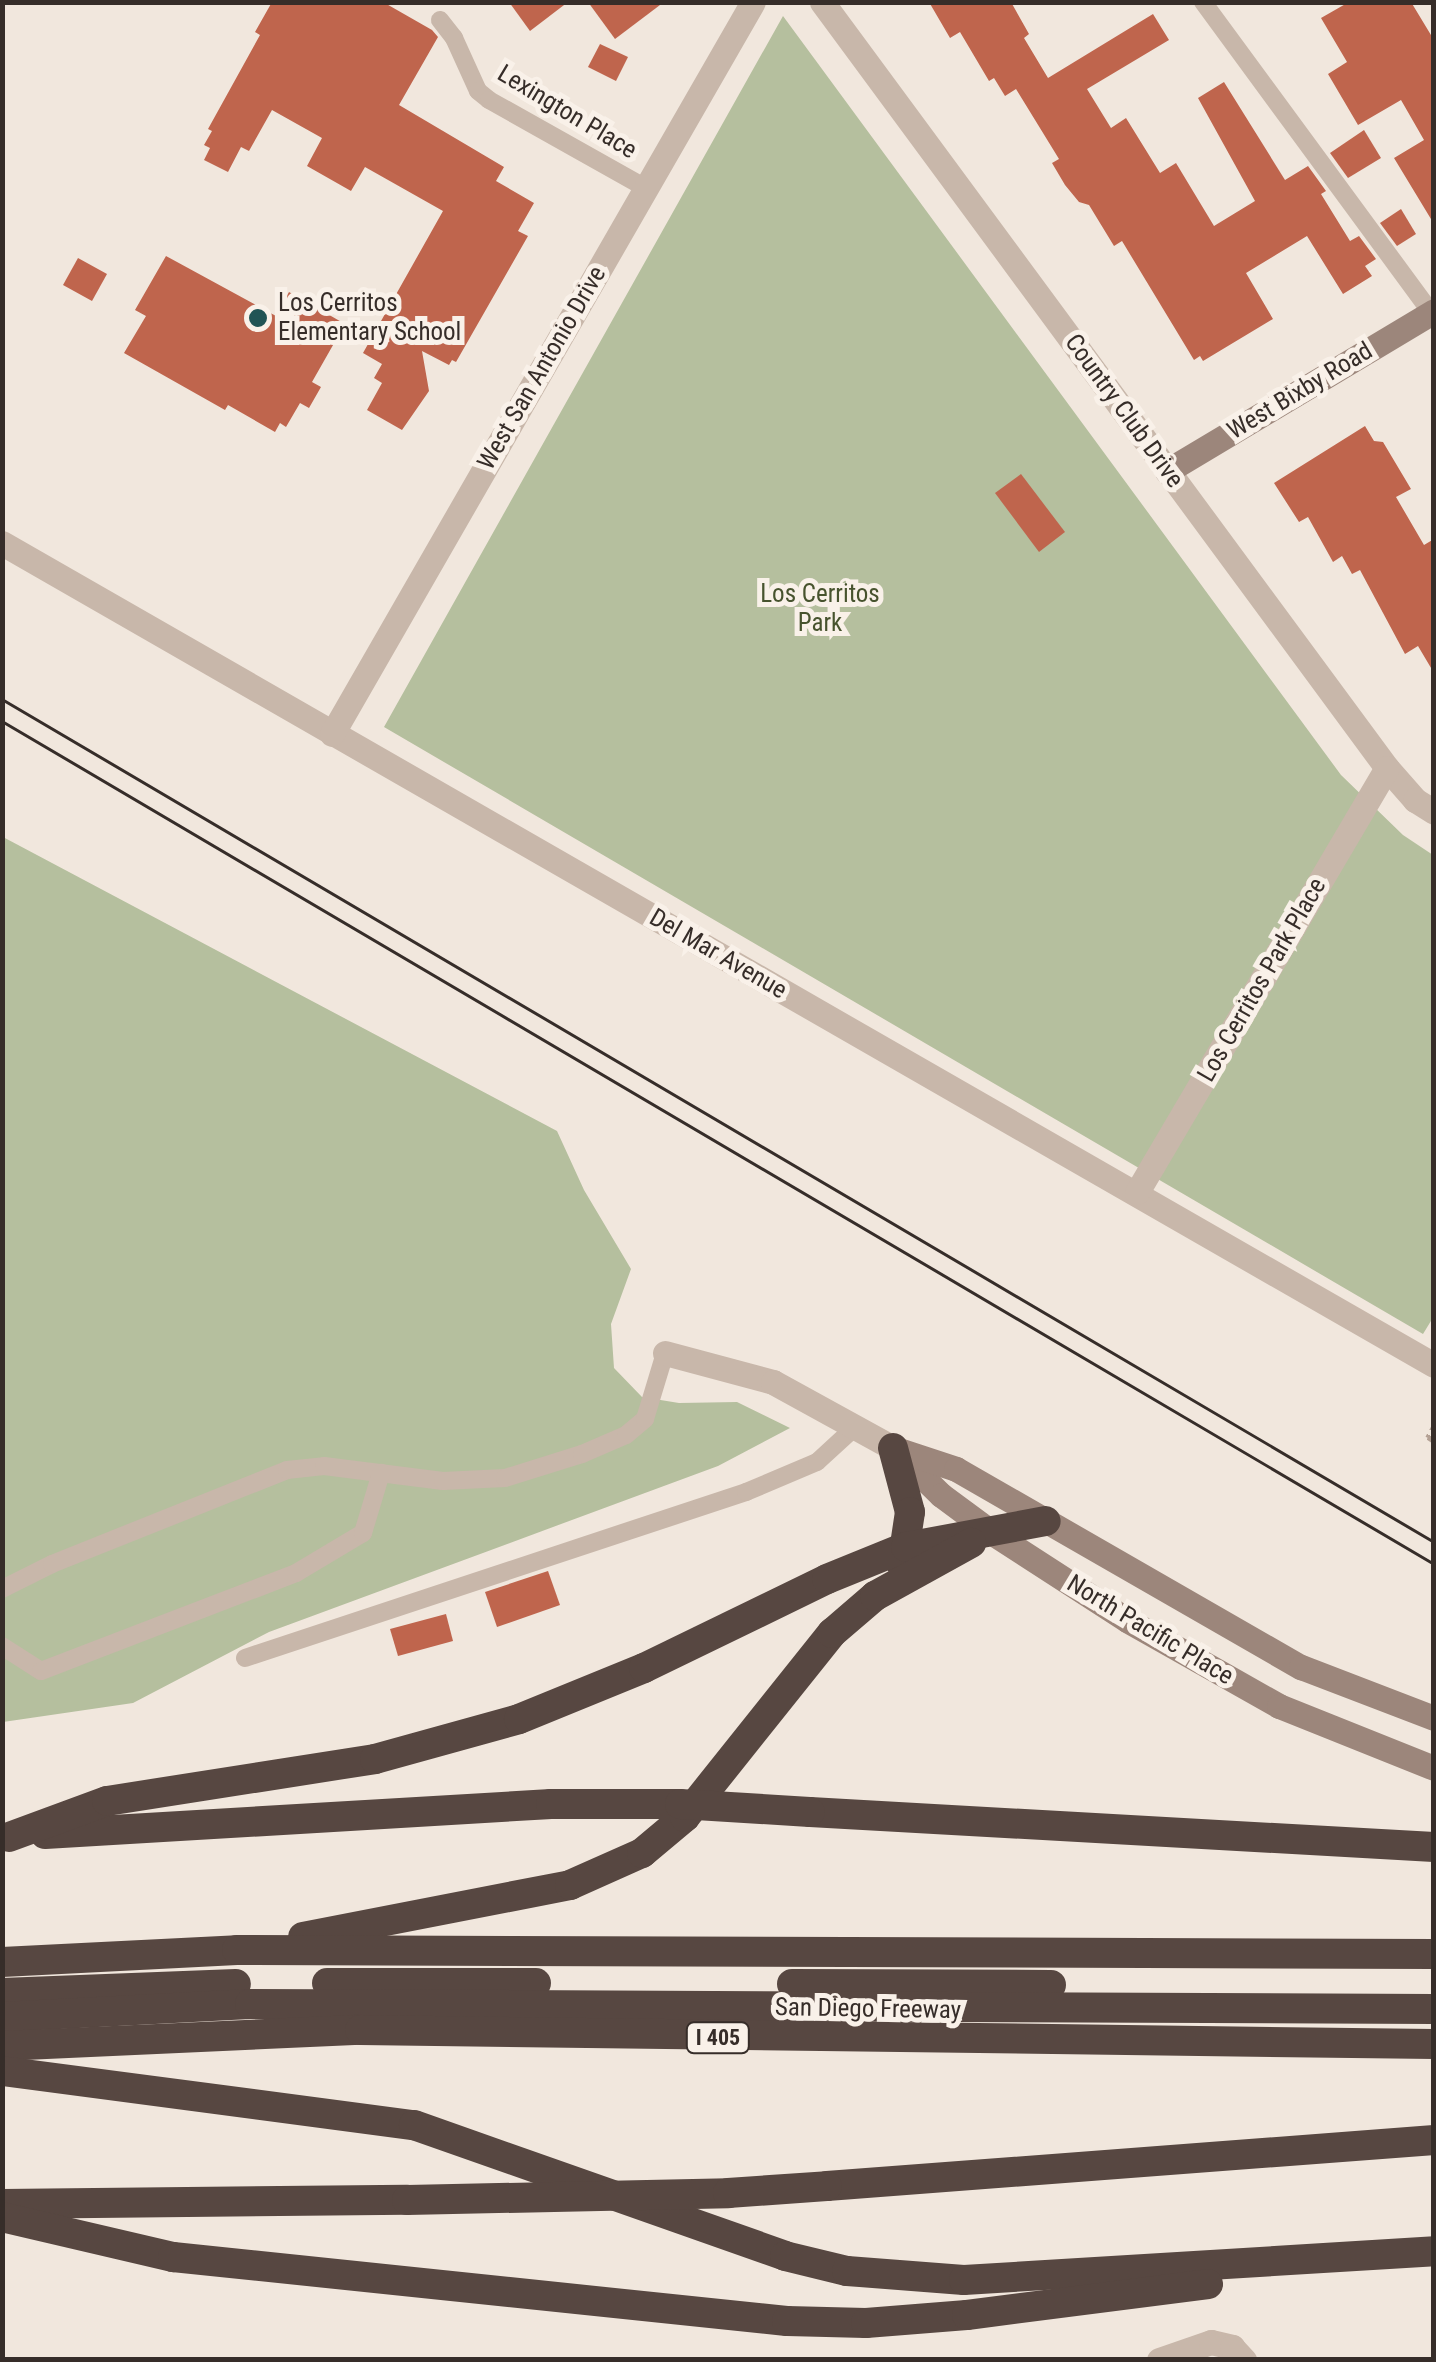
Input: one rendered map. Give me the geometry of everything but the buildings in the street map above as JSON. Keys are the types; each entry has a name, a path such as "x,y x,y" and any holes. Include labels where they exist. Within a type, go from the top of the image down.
{"highway":[{"path":"893,1448 910,1512 898,1583"},
{"path":"6,1837 106,1801 375,1759 518,1718 644,1668 906,1546 1046,1522"},
{"path":"237,1950 570,1884 642,1853 684,1816 832,1632 898,1583 991,1532"},
{"path":"6,1837 551,1804 680,1804 1434,1847"},
{"path":"2,1962 237,1950 1434,1954"},
{"path":"2,1994 430,1982 1434,1990"},
{"path":"2,2017 250,2004 1434,2009"},
{"name":"San Diego Freeway","path":"2,2046 360,2030 1434,2044"},
{"path":"2,2071 414,2125 470,2141 785,2256 846,2271 980,2279 1434,2252"},
{"path":"2,2204 709,2194 1434,2140"},
{"path":"2,2217 173,2257 826,2322 967,2316 1434,2252"}],"main road":[{"name":"West Bixby Road","path":"1167,471 1433,314"},
{"name":"North Pacific Place","path":"893,1448 956,1469 1302,1667 1434,1718"},
{"name":"North Pacific Place","path":"893,1448 941,1495 991,1532 1127,1620 1279,1706 1434,1768"}],"street":[{"name":"West San Antonio Drive","path":"332,734 753,2"},
{"name":"Country Club Drive","path":"822,2 1387,768 1415,800 1434,812"},
{"name":"Del Mar Avenue","path":"2,543 1138,1192 1434,1366"},
{"name":"Los Cerritos Park Place","path":"1138,1192 1387,768"},
{"name":"North Pacific Place","path":"664,1353 772,1382 893,1448"},
{"path":"1160,2360 1210,2342 1232,2348 1244,2360"}],"lane":[{"path":"1202,2 1433,314"},
{"name":"Lexington Place","path":"440,20 454,38 478,90 489,100 646,188"},
{"path":"2,1589 52,1564 172,1520 262,1476 324,1466 443,1481 506,1478 582,1454 626,1435 645,1419 664,1353"},
{"path":"245,1658 746,1492 817,1462 856,1427"},
{"path":"2,1646 41,1670 296,1574 363,1533 381,1473"}],"path":[{"path":"1434,1426 1428,1437 1434,1440"}],"green space":[{"name":"Los Cerritos Park","path":"783,16 1341,775 1403,835 1433,855 1434,1316 1423,1334 384,727"},
{"path":"3,837 557,1131 584,1190 631,1269 611,1324 614,1368 642,1397 679,1403 737,1402 790,1428 718,1466 269,1632 133,1703 3,1722"}],"tram line":[{"path":"2,699 1434,1542"},
{"path":"2,721 1434,1564"}],"place":[{"name":"Los Cerritos Elementary School","path":"258,318"}]}
